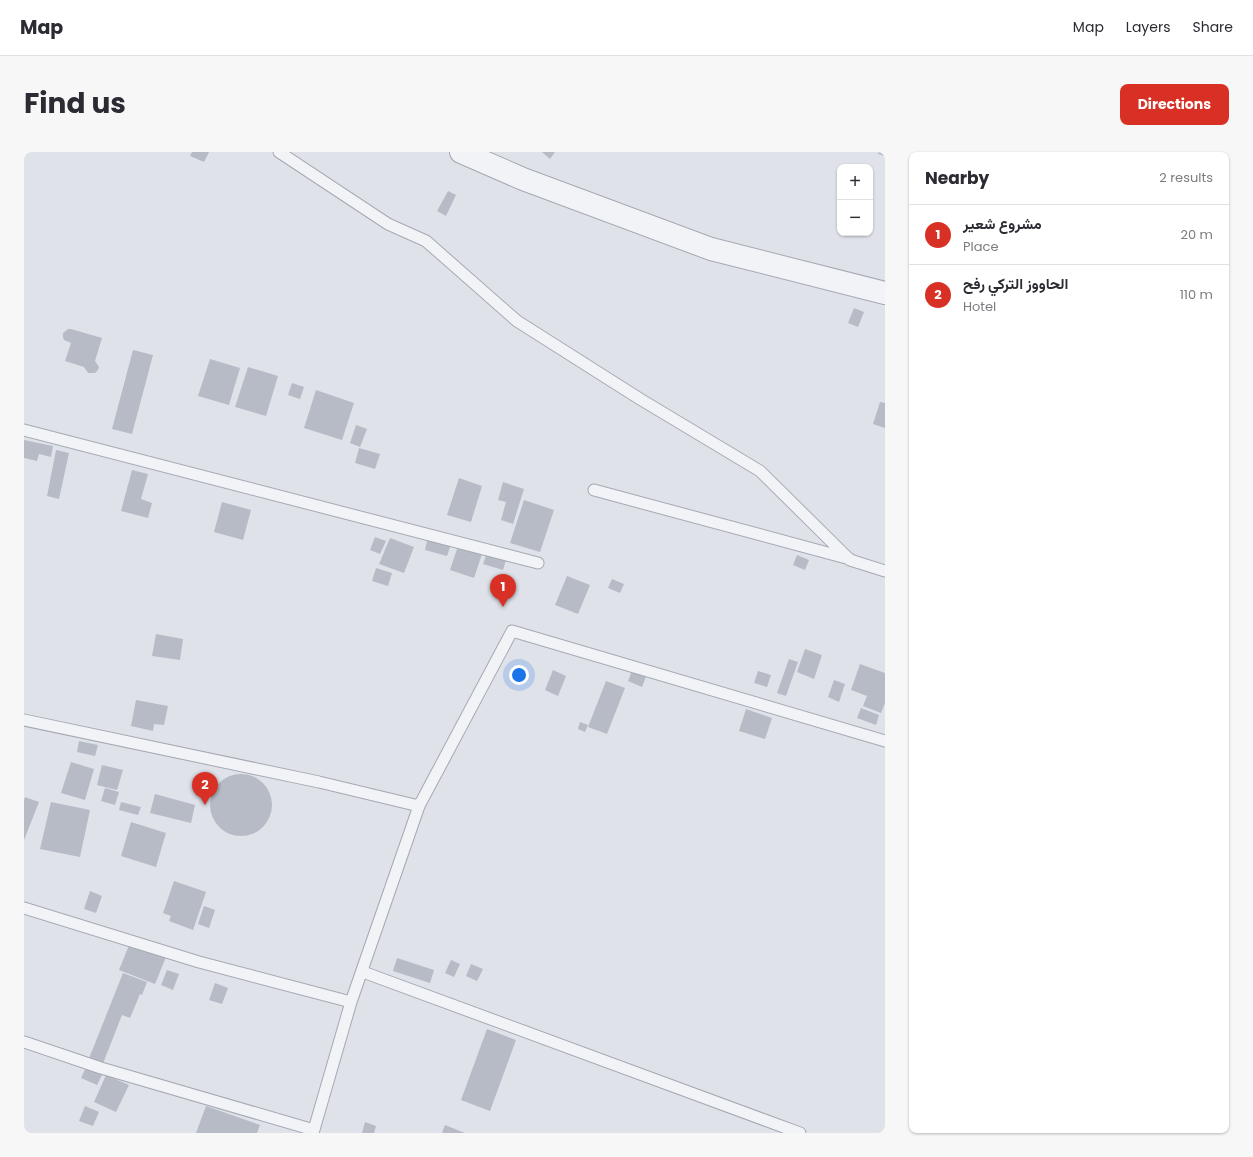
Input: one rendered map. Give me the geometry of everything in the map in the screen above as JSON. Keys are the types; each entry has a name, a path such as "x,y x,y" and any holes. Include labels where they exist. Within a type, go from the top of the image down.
{"street":[{"path":"461,152 522,180 711,249 885,293"}],"lane":[{"path":"279,152 388,224 426,241 517,321 647,403 760,471 850,560"},
{"path":"24,430 538,563"},
{"path":"594,490 850,560 885,571"},
{"path":"24,1042 101,1068 313,1132 351,1002 363,972 419,806 512,631 578,652 885,741"},
{"path":"24,720 319,782 419,806"},
{"path":"24,908 199,962 351,1002"},
{"path":"363,972 800,1133"}],"building":[{"path":"192,152 209,152 204,162 190,156"},
{"path":"542,152 555,152 550,159"},
{"path":"879,152 885,152 885,156 878,154"},
{"path":"448,191 456,195 446,216 437,211"},
{"path":"854,308 864,312 858,327 848,323"},
{"path":"68,329 102,338 95,361 99,367 95,373 88,373 84,367 65,361 71,343 64,340 63,333"},
{"path":"133,350 153,355 132,434 112,429"},
{"path":"210,359 240,368 229,405 198,396"},
{"path":"248,367 278,376 266,416 235,407"},
{"path":"292,383 304,387 300,399 288,395"},
{"path":"316,390 354,403 342,440 304,428"},
{"path":"880,402 885,403 885,428 873,424"},
{"path":"356,425 367,429 360,447 350,443"},
{"path":"24,440 53,446 51,457 39,454 37,461 24,458"},
{"path":"359,448 380,454 375,469 355,463"},
{"path":"56,450 69,453 59,499 47,496"},
{"path":"132,470 148,474 141,499 152,503 148,518 121,511"},
{"path":"459,478 482,486 471,522 447,515"},
{"path":"503,482 524,489 513,524 501,520 506,502 498,500"},
{"path":"524,500 554,510 540,552 510,543"},
{"path":"222,502 251,510 243,540 214,532"},
{"path":"375,537 386,541 380,554 370,550"},
{"path":"428,537 451,544 447,556 425,550"},
{"path":"390,538 414,547 404,573 379,564"},
{"path":"459,543 483,551 474,578 450,570"},
{"path":"487,553 506,560 503,570 483,564"},
{"path":"797,555 809,560 805,570 793,565"},
{"path":"376,568 392,573 388,586 372,581"},
{"path":"567,576 590,585 578,614 555,605"},
{"path":"612,579 624,584 620,593 608,588"},
{"path":"156,634 183,639 180,660 152,656"},
{"path":"805,649 822,655 814,679 797,672"},
{"path":"789,659 798,662 786,696 777,693"},
{"path":"860,664 885,673 885,703 881,713 863,706 867,696 851,690"},
{"path":"633,668 647,674 642,687 628,681"},
{"path":"553,670 566,676 558,696 545,690"},
{"path":"758,671 771,675 767,687 754,683"},
{"path":"834,680 845,684 839,702 828,697"},
{"path":"606,681 625,688 607,734 588,727"},
{"path":"136,700 168,706 164,725 154,724 153,731 131,726"},
{"path":"861,708 879,715 876,725 857,718"},
{"path":"746,709 772,718 765,739 739,731"},
{"path":"580,722 588,725 585,732 578,729"},
{"path":"79,741 98,745 95,756 77,752"},
{"path":"71,762 94,769 85,800 61,793"},
{"path":"102,765 123,770 117,790 97,785"},
{"path":"235,774 247,774 263,783 270,793 272,805 270,817 263,827 247,836 235,836 224,831 215,822 210,811 210,799 215,788 224,779"},
{"path":"105,788 119,792 115,805 101,801"},
{"path":"155,794 195,805 191,823 150,813"},
{"path":"25,797 39,802 24,840 24,800"},
{"path":"51,802 90,810 80,857 40,849"},
{"path":"121,802 141,807 138,815 119,810"},
{"path":"131,822 166,833 156,867 121,856"},
{"path":"174,881 206,892 193,930 169,921 171,916 163,913"},
{"path":"90,891 102,896 96,913 84,909"},
{"path":"204,906 215,910 209,928 198,924"},
{"path":"130,943 166,957 155,984 119,970"},
{"path":"397,958 434,970 430,983 393,971"},
{"path":"451,960 460,964 454,977 445,973"},
{"path":"471,964 483,969 477,981 466,976"},
{"path":"167,970 179,974 173,990 161,985"},
{"path":"123,973 147,982 142,995 140,994 130,1018 122,1015 102,1066 88,1061"},
{"path":"215,983 228,988 222,1004 209,1000"},
{"path":"487,1029 516,1040 490,1111 461,1100"},
{"path":"87,1065 103,1073 97,1085 81,1078"},
{"path":"106,1075 129,1085 116,1112 94,1102"},
{"path":"85,1106 99,1112 93,1126 79,1121"},
{"path":"206,1106 260,1125 257,1133 196,1133"},
{"path":"365,1122 376,1126 374,1133 362,1133"},
{"path":"445,1125 465,1133 442,1133"}],"place":[{"name":"مشروع شعير","path":"503,607"},
{"name":"الحاووز التركي رفح","path":"205,805"}]}
